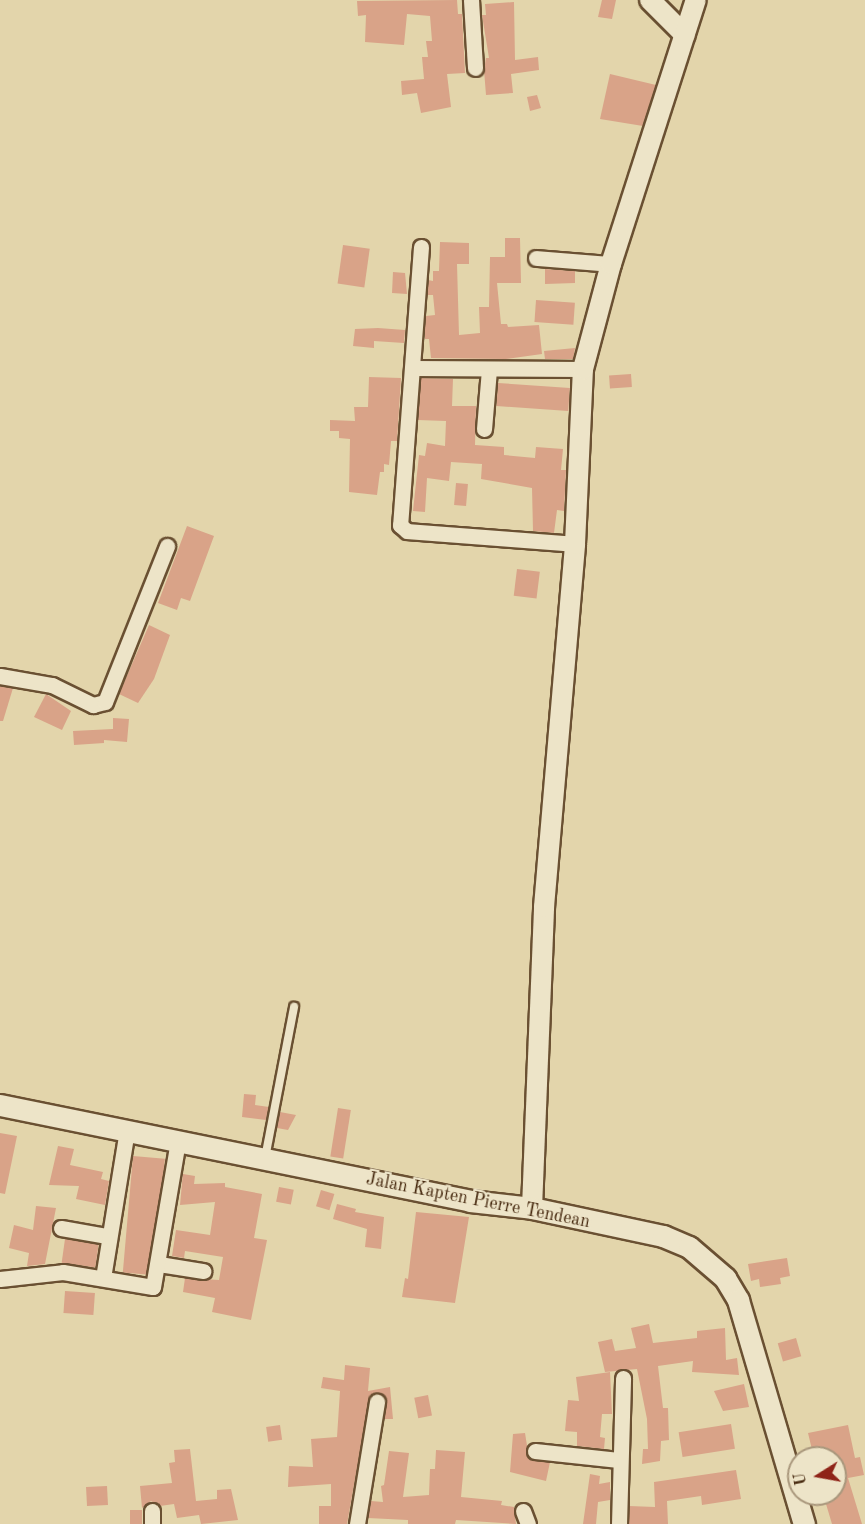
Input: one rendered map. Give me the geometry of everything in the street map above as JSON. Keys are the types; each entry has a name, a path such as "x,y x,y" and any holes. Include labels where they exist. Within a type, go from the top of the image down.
{"main road":[{"name":"Jalan Kapten Pierre Tendean","path":"0,1105 470,1201 532,1208 663,1236 689,1247 726,1278 749,1329 804,1524"}],"street":[{"path":"471,0 475,68"},
{"path":"650,0 686,36"},
{"path":"532,1208 543,907 575,544 583,369 611,264 696,0"},
{"path":"421,247 414,368 399,520 403,529 575,544"},
{"path":"536,258 611,264"},
{"path":"414,368 583,369"},
{"path":"484,429 489,370"},
{"path":"0,676 52,685 93,705 105,702 167,546"},
{"path":"103,1278 107,1236 127,1130"},
{"path":"0,1279 63,1272 103,1278 148,1289 155,1283 159,1264 178,1141"},
{"path":"61,1228 107,1236"},
{"path":"159,1264 203,1271"},
{"path":"619,1524 623,1378"},
{"path":"357,1524 377,1402"},
{"path":"535,1451 619,1460"}],"lane":[{"path":"264,1159 294,1007"}],"building":[{"path":"457,0 458,14 462,14 465,73 447,74 451,107 421,113 417,93 402,95 401,81 424,79 422,57 428,57 426,41 432,41 430,16 407,14 404,45 365,42 366,15 358,16 357,1"},
{"path":"602,0 616,0 612,19 598,17"},
{"path":"514,2 515,60 538,57 539,70 511,74 513,93 486,95 484,70 486,58 489,58 482,15 486,15 485,4"},
{"path":"610,74 656,85 643,126 600,119"},
{"path":"537,95 541,108 530,111 527,97"},
{"path":"505,238 520,238 521,283 497,283 501,324 507,324 508,327 539,325 542,354 506,359 431,358 429,339 425,339 424,332 426,316 435,315 433,295 427,295 428,280 433,281 433,271 439,271 440,242 469,243 469,264 457,264 459,335 480,333 479,307 489,307 490,257 505,257"},
{"path":"343,245 370,249 364,287 338,284"},
{"path":"545,269 575,271 575,283 545,284"},
{"path":"393,272 405,273 407,294 392,293"},
{"path":"536,300 575,303 573,325 534,322"},
{"path":"355,329 405,330 404,343 374,341 374,348 353,346"},
{"path":"575,348 573,359 545,359 544,351"},
{"path":"631,374 632,387 610,389 609,376"},
{"path":"369,377 401,378 397,441 391,441 389,465 384,464 384,472 380,472 377,495 349,492 350,439 339,438 339,431 330,431 330,420 355,421 354,407 368,407"},
{"path":"421,378 453,379 452,406 476,406 475,445 504,447 504,455 535,458 536,447 563,449 561,470 566,470 564,511 557,510 554,533 533,531 532,488 481,479 482,464 451,462 449,481 427,478 425,512 413,511 419,455 425,456 427,443 445,446 446,421 418,420"},
{"path":"498,383 570,388 568,411 496,406"},
{"path":"456,483 468,484 466,506 454,505"},
{"path":"187,526 214,536 190,601 181,598 177,610 158,603"},
{"path":"517,569 540,572 537,599 514,596"},
{"path":"149,625 170,635 154,679 138,703 119,694"},
{"path":"0,686 13,688 3,721 0,721"},
{"path":"46,694 71,711 62,730 34,717"},
{"path":"113,718 129,719 127,742 104,740 104,743 74,745 73,731 113,729"},
{"path":"244,1094 256,1095 255,1105 269,1107 266,1120 242,1117"},
{"path":"338,1108 351,1110 343,1158 330,1156"},
{"path":"280,1112 296,1115 288,1130 277,1128"},
{"path":"0,1133 17,1136 5,1194 0,1193"},
{"path":"58,1146 74,1149 70,1165 103,1172 101,1179 109,1181 105,1205 76,1199 79,1186 49,1185"},
{"path":"133,1156 165,1159 155,1275 123,1273"},
{"path":"184,1161 183,1174 195,1176 194,1184 225,1183 225,1187 262,1194 254,1238 267,1240 251,1320 212,1312 215,1298 183,1292 185,1278 219,1280 223,1257 185,1251 184,1258 172,1256 176,1230 210,1235 215,1202 180,1205"},
{"path":"279,1187 294,1190 291,1205 276,1202"},
{"path":"321,1190 334,1194 329,1210 316,1206"},
{"path":"337,1204 356,1209 355,1212 384,1217 381,1249 365,1247 367,1229 333,1219"},
{"path":"36,1206 56,1208 45,1264 27,1266 29,1253 9,1248 14,1225 33,1230"},
{"path":"416,1212 469,1217 455,1303 402,1297 405,1278 408,1279"},
{"path":"65,1239 99,1244 95,1267 62,1263"},
{"path":"787,1258 790,1276 780,1278 781,1284 760,1287 759,1279 751,1281 748,1264"},
{"path":"65,1291 95,1293 93,1315 63,1313"},
{"path":"649,1324 653,1343 697,1338 697,1331 725,1328 726,1360 737,1358 739,1375 692,1372 693,1361 658,1366 663,1408 668,1408 669,1440 661,1441 660,1461 642,1464 643,1449 648,1449 647,1419 637,1369 605,1372 598,1342 612,1339 615,1351 636,1348 631,1328"},
{"path":"796,1338 801,1356 783,1362 778,1343"},
{"path":"345,1365 370,1368 368,1391 390,1387 393,1419 384,1419 384,1395 370,1395 347,1524 319,1524 319,1506 331,1506 331,1484 288,1487 289,1466 313,1467 311,1439 337,1437 340,1391 321,1388 323,1377 344,1380"},
{"path":"610,1372 612,1414 602,1414 600,1437 605,1438 604,1449 577,1446 577,1432 565,1431 568,1400 579,1401 576,1377"},
{"path":"744,1384 749,1407 723,1411 714,1391"},
{"path":"428,1395 432,1416 418,1418 414,1398"},
{"path":"731,1424 735,1449 683,1457 679,1432"},
{"path":"280,1425 282,1440 268,1442 266,1427"},
{"path":"848,1425 855,1458 860,1457 864,1475 848,1478 862,1524 832,1524 827,1506 847,1506 847,1446 811,1446 808,1433"},
{"path":"525,1433 529,1458 550,1462 546,1481 510,1472 513,1434"},
{"path":"190,1449 196,1501 217,1499 217,1490 231,1489 238,1520 201,1524 199,1515 177,1518 174,1504 160,1506 151,1501 142,1508 140,1486 172,1483 169,1463 175,1462 174,1450"},
{"path":"436,1450 465,1452 461,1497 502,1501 501,1505 514,1507 516,1524 456,1520 455,1524 408,1524 408,1520 368,1518 371,1501 383,1502 381,1486 384,1485 389,1451 409,1453 403,1497 429,1495 430,1469 435,1469"},
{"path":"736,1470 741,1499 702,1505 701,1496 667,1501 668,1524 629,1524 629,1506 655,1507 654,1482"},
{"path":"590,1474 600,1476 599,1484 610,1482 610,1500 598,1502 596,1524 583,1524"},
{"path":"107,1486 108,1505 87,1506 86,1487"},
{"path":"130,1510 142,1510 142,1524 130,1524"}]}
